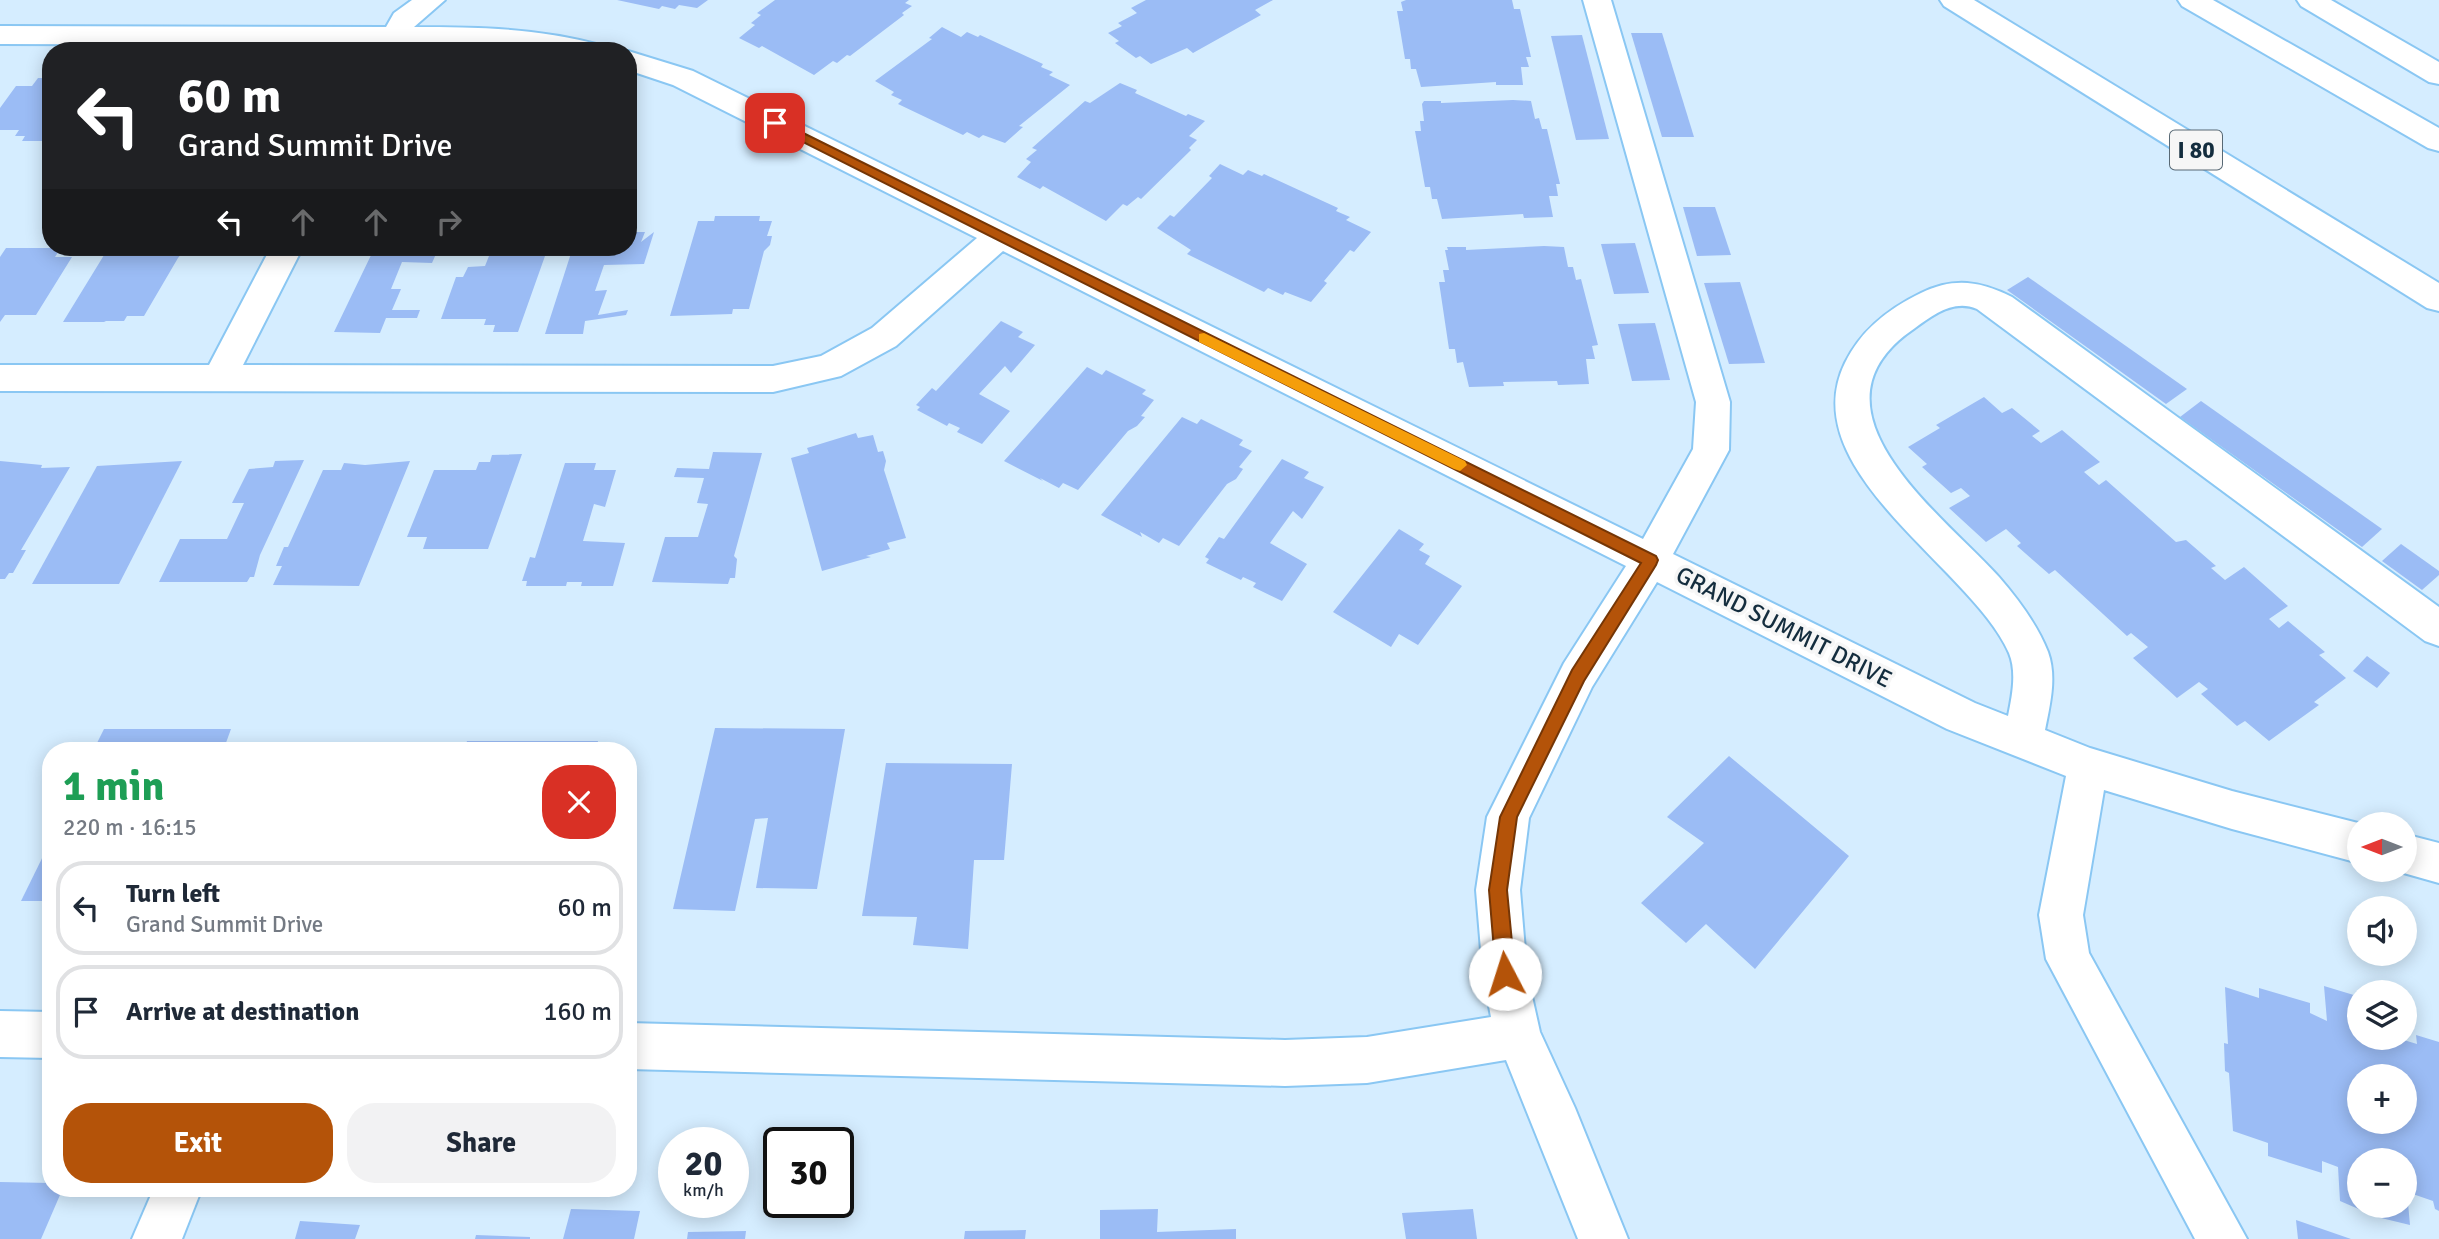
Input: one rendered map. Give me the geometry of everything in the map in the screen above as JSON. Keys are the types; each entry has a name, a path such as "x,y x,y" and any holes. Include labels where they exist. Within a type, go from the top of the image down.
{"main road":[{"path":"394,26 431,0"},
{"path":"1597,0 1713,402 1714,427 1711,450 1651,560 1578,676 1508,817 1498,890 1505,974 1518,1035 1558,1125 1602,1239"},
{"name":"I 80","path":"1954,0 2439,299"},
{"path":"2192,0 2439,141"},
{"path":"2311,0 2439,75"},
{"path":"0,35 394,26 542,42"},
{"name":"GRAND SUMMIT DRIVE","path":"637,63 682,78 1961,716 2088,766 2232,810 2347,840"},
{"path":"0,378 773,379 829,367 884,337 1000,236"},
{"path":"219,379 282,256"},
{"path":"2023,740 2034,676 2020,633 2006,612 1905,505 1870,458 1854,422 1851,400 1857,372 1876,338 1900,319 1938,298 1953,293 1970,292 2000,306 2439,629"},
{"path":"2088,766 2061,915 2068,959 2222,1239"},
{"path":"2417,857 2439,863"},
{"path":"0,1034 42,1035"},
{"path":"637,1046 1284,1063 1367,1060 1518,1035"},
{"path":"157,1239 174,1197"}],"building":[{"path":"617,0 708,0 697,8 679,5 675,9 662,6 659,9"},
{"path":"775,0 909,0 905,3 912,6 850,56 847,55 837,63 833,61 814,75 762,46 759,48 739,38 755,25 751,23 761,15 757,13"},
{"path":"1146,0 1273,0 1255,10 1261,15 1193,53 1187,48 1151,64 1140,56 1136,58 1115,43 1119,41 1108,33 1122,26 1118,23 1137,13 1131,8"},
{"path":"1512,0 1514,9 1520,9 1531,57 1526,57 1529,67 1521,67 1523,85 1496,85 1496,82 1421,87 1416,69 1411,69 1410,59 1405,59 1397,11 1403,11 1401,2"},
{"path":"942,27 961,37 967,32 978,37 980,35 1043,64 1041,67 1053,72 1049,75 1070,85 1019,126 1023,127 1005,143 983,135 979,138 967,132 963,135 898,104 902,100 891,95 894,92 875,81 932,39 929,38"},
{"path":"1631,33 1662,33 1694,137 1662,137"},
{"path":"1582,35 1609,139 1576,140 1551,36"},
{"path":"38,78 42,78 42,141 22,141 25,136 15,136 19,130 0,130 0,108 16,86 32,86"},
{"path":"1120,83 1137,90 1135,93 1186,116 1188,114 1205,121 1189,136 1197,140 1189,148 1191,150 1141,199 1138,197 1127,206 1123,204 1106,221 1043,186 1040,189 1017,177 1031,162 1026,159 1037,150 1032,148 1085,101 1090,103"},
{"path":"1424,101 1441,103 1531,101 1535,119 1539,118 1542,129 1547,129 1560,184 1556,184 1558,196 1549,196 1553,217 1524,218 1523,214 1442,219 1437,199 1432,199 1430,187 1425,187 1415,131 1421,131 1420,121 1424,121 1422,104"},
{"path":"1220,164 1243,175 1248,170 1262,176 1264,174 1338,208 1336,211 1350,217 1346,220 1371,232 1354,252 1350,250 1324,281 1327,283 1311,302 1268,288 1264,292 1187,254 1191,250 1157,228 1170,215 1174,217 1212,178 1209,176"},
{"path":"1683,207 1715,207 1731,255 1697,256"},
{"path":"715,216 760,216 759,221 772,221 767,236 772,236 770,245 764,251 749,309 733,309 732,314 670,316 698,221 714,221"},
{"path":"637,232 645,232 641,242 654,232 644,264 604,265 595,291 607,290 598,315 628,310 626,315 585,321 583,334 545,334 570,256 637,256"},
{"path":"1635,243 1649,293 1614,294 1601,244"},
{"path":"1447,247 1466,247 1466,250 1564,247 1568,267 1573,267 1576,280 1581,279 1598,345 1592,346 1595,359 1586,359 1589,384 1558,385 1557,381 1503,382 1504,386 1469,387 1463,362 1457,363 1455,349 1449,349 1439,282 1445,282 1443,270 1449,270 1445,250 1448,250"},
{"path":"6,248 42,248 42,256 72,257 36,315 5,315 0,322 0,257"},
{"path":"103,256 180,256 144,316 127,316 124,321 63,322"},
{"path":"371,256 435,256 432,263 402,262 391,289 401,289 392,310 420,310 417,318 386,318 380,333 334,332"},
{"path":"489,256 545,256 518,332 493,332 495,325 484,325 486,319 441,319 456,277 463,277 468,267 485,266"},
{"path":"2028,277 2187,389 2166,404 2007,290"},
{"path":"1740,282 1765,363 1729,364 1704,283"},
{"path":"1001,321 1023,332 1018,337 1035,345 1011,373 1005,366 979,394 1010,411 982,444 957,432 960,428 949,423 947,426 917,410 920,407 916,405 932,388 936,391"},
{"path":"1655,323 1670,380 1632,381 1618,324"},
{"path":"1087,367 1102,375 1106,370 1146,390 1142,394 1154,400 1141,416 1145,417 1128,431 1078,490 1063,483 1059,488 1004,461"},
{"path":"1984,397 2002,413 2012,408 2040,431 2032,436 2041,443 2062,430 2100,462 2084,472 2099,485 2106,480 2176,542 2186,540 2216,566 2211,568 2225,580 2244,567 2288,606 2269,619 2279,628 2288,621 2325,652 2319,655 2346,678 2314,702 2319,705 2269,741 2245,721 2237,726 2201,694 2208,689 2199,682 2177,698 2133,658 2148,647 2131,633 2127,636 2055,570 2049,574 2017,546 2021,543 2006,529 1986,542 1949,508 1970,496 1961,488 1951,493 1922,467 1927,464 1908,447 1940,428 1936,425"},
{"path":"2201,401 2382,529 2362,547 2180,417"},
{"path":"1182,417 1197,424 1201,419 1243,440 1239,445 1252,451 1239,467 1243,469 1236,479 1227,484 1179,546 1163,538 1159,543 1140,532 1142,537 1101,515"},
{"path":"856,433 858,438 873,435 878,452 883,451 886,461 884,470 906,538 887,543 890,549 866,556 871,557 822,571 791,458 809,453 807,448"},
{"path":"713,452 762,453 734,556 737,559 735,578 730,578 728,584 652,582 665,537 698,537 708,504 697,503 704,478 674,477 677,468 709,469"},
{"path":"522,454 488,549 423,549 427,537 407,537 434,470 476,470 479,462 490,462 492,455"},
{"path":"1282,459 1309,472 1304,478 1324,487 1302,519 1293,511 1270,543 1307,564 1282,601 1253,587 1256,583 1243,577 1241,580 1206,563 1209,559 1205,557 1219,537 1224,539"},
{"path":"304,460 260,555 254,577 250,577 247,582 159,582 180,539 227,539 244,503 232,503 249,469 273,467 275,461"},
{"path":"0,461 42,465 41,468 70,467 21,550 26,550 13,573 9,573 5,579 0,579"},
{"path":"182,461 119,584 32,584 97,466"},
{"path":"410,461 359,586 273,585 282,566 276,566 284,547 288,547 323,470 341,470 344,463 365,465"},
{"path":"565,463 596,463 594,470 616,470 605,507 594,504 583,541 625,543 613,586 581,586 582,582 567,582 566,586 526,586 527,581 522,581 530,557 535,558"},
{"path":"1399,529 1424,544 1419,550 1430,556 1425,564 1462,586 1418,645 1399,634 1391,647 1333,612"},
{"path":"2401,544 2439,571 2439,575 2422,590 2382,561"},
{"path":"2367,656 2390,673 2377,688 2353,671"},
{"path":"715,728 845,729 817,889 756,888 768,818 755,819 735,911 673,909"},
{"path":"104,729 231,729 226,742 98,742"},
{"path":"467,741 598,741 598,742"},
{"path":"1729,756 1849,856 1755,969 1706,924 1686,943 1641,903 1704,843 1667,817"},
{"path":"886,763 1012,764 1004,860 974,860 968,949 913,945 917,917 862,916"},
{"path":"42,858 42,901 21,901"},
{"path":"2324,986 2347,993 2347,1050 2417,1050 2417,1035 2439,1042 2439,1211 2435,1209 2433,1201 2417,1195 2417,1148 2347,1148 2347,1204 2340,1201 2338,1167 2322,1161 2322,1173 2268,1156 2268,1143 2233,1131 2229,1073 2225,1071 2224,1043 2228,1044 2225,987 2259,998 2259,988 2310,1003 2310,1013 2327,1021"},
{"path":"0,1182 42,1183 42,1197 59,1197 41,1239 0,1239"},
{"path":"571,1209 640,1211 634,1239 563,1239"},
{"path":"1158,1209 1157,1232 1236,1229 1236,1239 1100,1239 1100,1210"},
{"path":"1473,1209 1477,1239 1406,1239 1402,1213"},
{"path":"2381,1218 2409,1218 2410,1225"},
{"path":"2296,1220 2351,1239 2298,1239"},
{"path":"300,1221 360,1225 355,1239 295,1239"},
{"path":"1026,1230 1025,1239 964,1239 965,1231"},
{"path":"746,1231 745,1239 687,1239 688,1232"},
{"path":"476,1235 530,1237 530,1239 475,1239"}],"slow traffic":[{"path":"1204,338 1460,465"}],"route":[{"path":"775,123 1651,560 1578,676 1508,817 1498,890 1505,974"}]}
